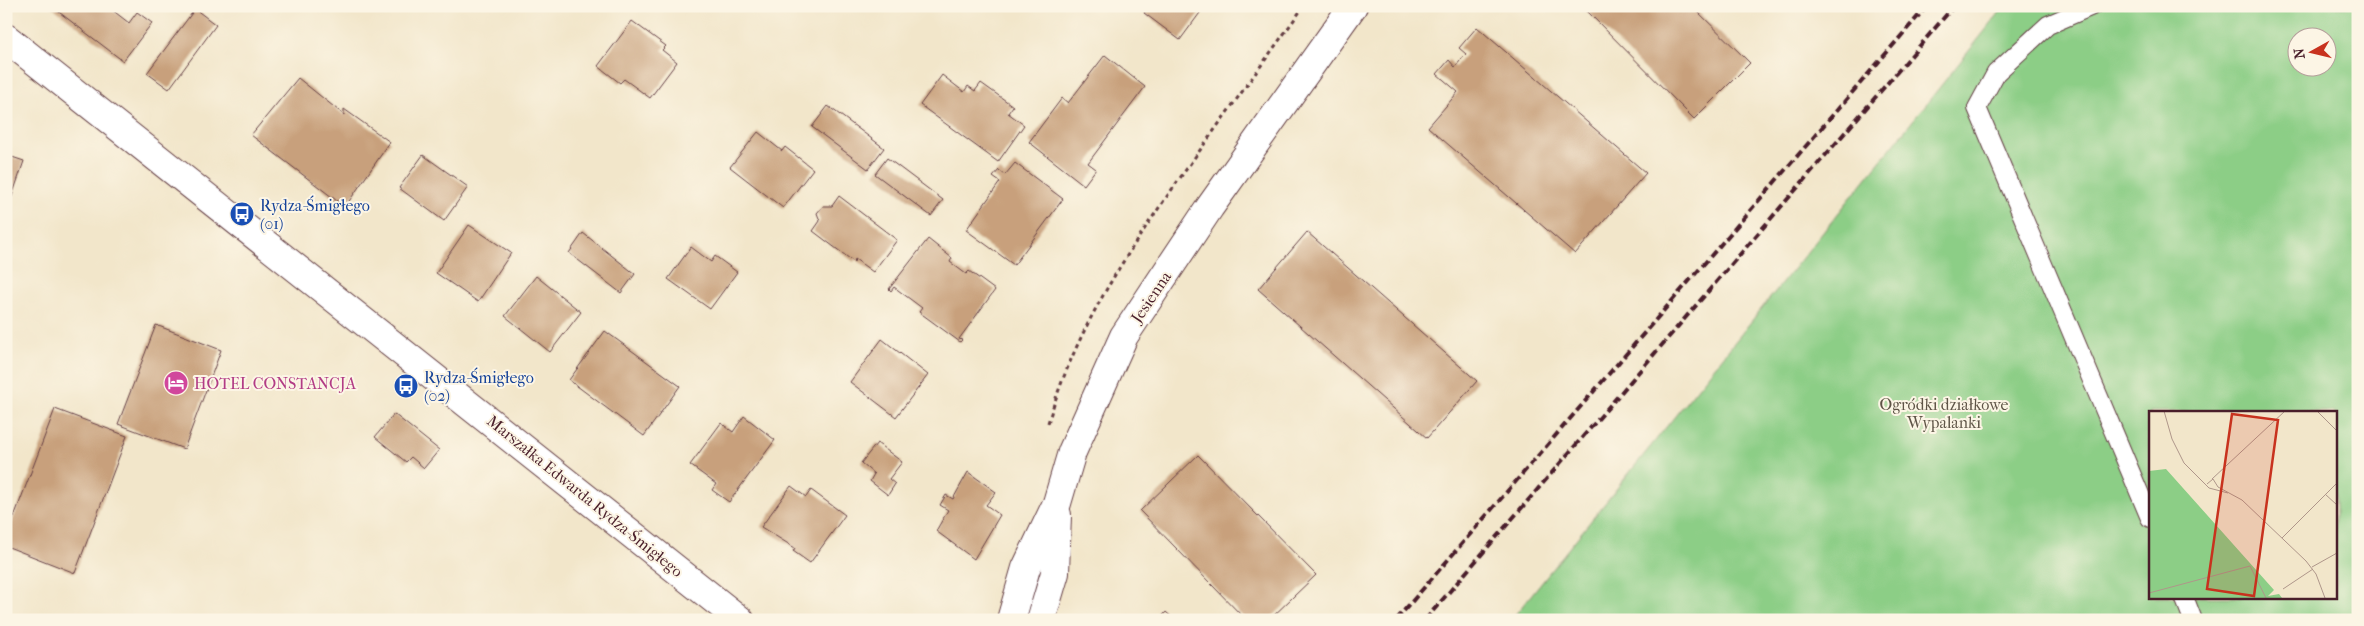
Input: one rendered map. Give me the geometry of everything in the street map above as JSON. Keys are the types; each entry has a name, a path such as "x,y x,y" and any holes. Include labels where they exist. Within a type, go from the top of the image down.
{"street":[{"name":"Jesienna","path":"1011,620 1026,568 1057,503 1072,452 1124,336 1210,207 1353,6"},
{"name":"Marszałka Edwarda Rydza-Śmigłego","path":"6,38 740,620"},
{"path":"1041,620 1055,573 1057,503"}],"lane":[{"path":"2092,6 2048,25 1996,73 1977,108 2149,516"},
{"path":"2184,598 2193,620"}],"green space":[{"name":"Ogródki działkowe Wypalanki","path":"2005,6 2358,6 2358,620 1511,620"}],"building":[{"path":"51,6 107,6 129,23 137,12 152,23 123,61"},
{"path":"1149,6 1205,6 1180,40 1144,13"},
{"path":"1582,6 1692,6 1750,63 1694,119"},
{"path":"195,9 216,25 169,89 147,73"},
{"path":"632,21 666,46 662,50 677,62 650,98 624,79 620,83 598,66"},
{"path":"1477,27 1646,173 1575,254 1428,127 1458,92 1437,74 1449,60 1455,67 1466,54 1459,48"},
{"path":"1105,55 1145,87 1088,163 1096,169 1084,185 1029,142 1062,98 1068,103"},
{"path":"942,75 964,92 968,86 975,91 981,83 1013,106 1008,113 1024,125 998,162 920,105"},
{"path":"298,78 344,115 344,109 390,142 345,207 251,135"},
{"path":"828,106 884,148 868,169 812,127"},
{"path":"758,132 782,151 785,147 813,169 783,208 730,167"},
{"path":"6,155 24,161 7,211 6,211"},
{"path":"423,155 468,187 444,221 399,188"},
{"path":"887,158 943,200 931,216 875,174"},
{"path":"1015,163 1063,199 1014,265 966,230 1000,182 993,177 999,170 1005,175"},
{"path":"839,196 897,240 873,272 855,259 854,262 813,231 820,221 817,213 823,206 832,206"},
{"path":"469,225 511,253 478,302 436,273"},
{"path":"1307,232 1477,381 1427,438 1258,289"},
{"path":"583,233 635,274 621,293 569,253"},
{"path":"928,239 952,258 950,262 966,274 969,271 995,290 959,339 962,340 960,342 919,312 922,308 894,287 891,291 889,289"},
{"path":"691,247 711,262 715,256 737,272 710,309 668,279"},
{"path":"536,276 581,312 550,352 505,316"},
{"path":"156,325 221,350 184,449 118,424"},
{"path":"605,331 680,386 644,436 569,380"},
{"path":"882,339 928,375 896,417 850,382"},
{"path":"55,409 127,436 75,573 6,546 6,538"},
{"path":"394,414 439,450 424,468 411,457 406,462 375,437"},
{"path":"744,416 775,440 729,502 712,490 716,484 690,465 721,423 733,432"},
{"path":"877,443 902,462 889,479 895,484 888,495 870,481 874,474 861,463"},
{"path":"1198,455 1316,575 1269,620 1246,620 1140,511"},
{"path":"968,472 996,492 986,505 1000,515 974,559 936,531 948,510 940,505 946,495 953,499"},
{"path":"791,486 806,497 811,490 845,515 810,563 793,551 795,548 761,527"},
{"path":"1166,612 1175,620 1159,620"}],"railway":[{"path":"1396,620 1927,6"},
{"path":"1425,620 1954,6"}],"place":[{"name":"Rydza-Śmigłego (01)","path":"242,214"},
{"name":"HOTEL CONSTANCJA","path":"176,383"},
{"name":"Rydza-Śmigłego (02)","path":"406,386"}]}
